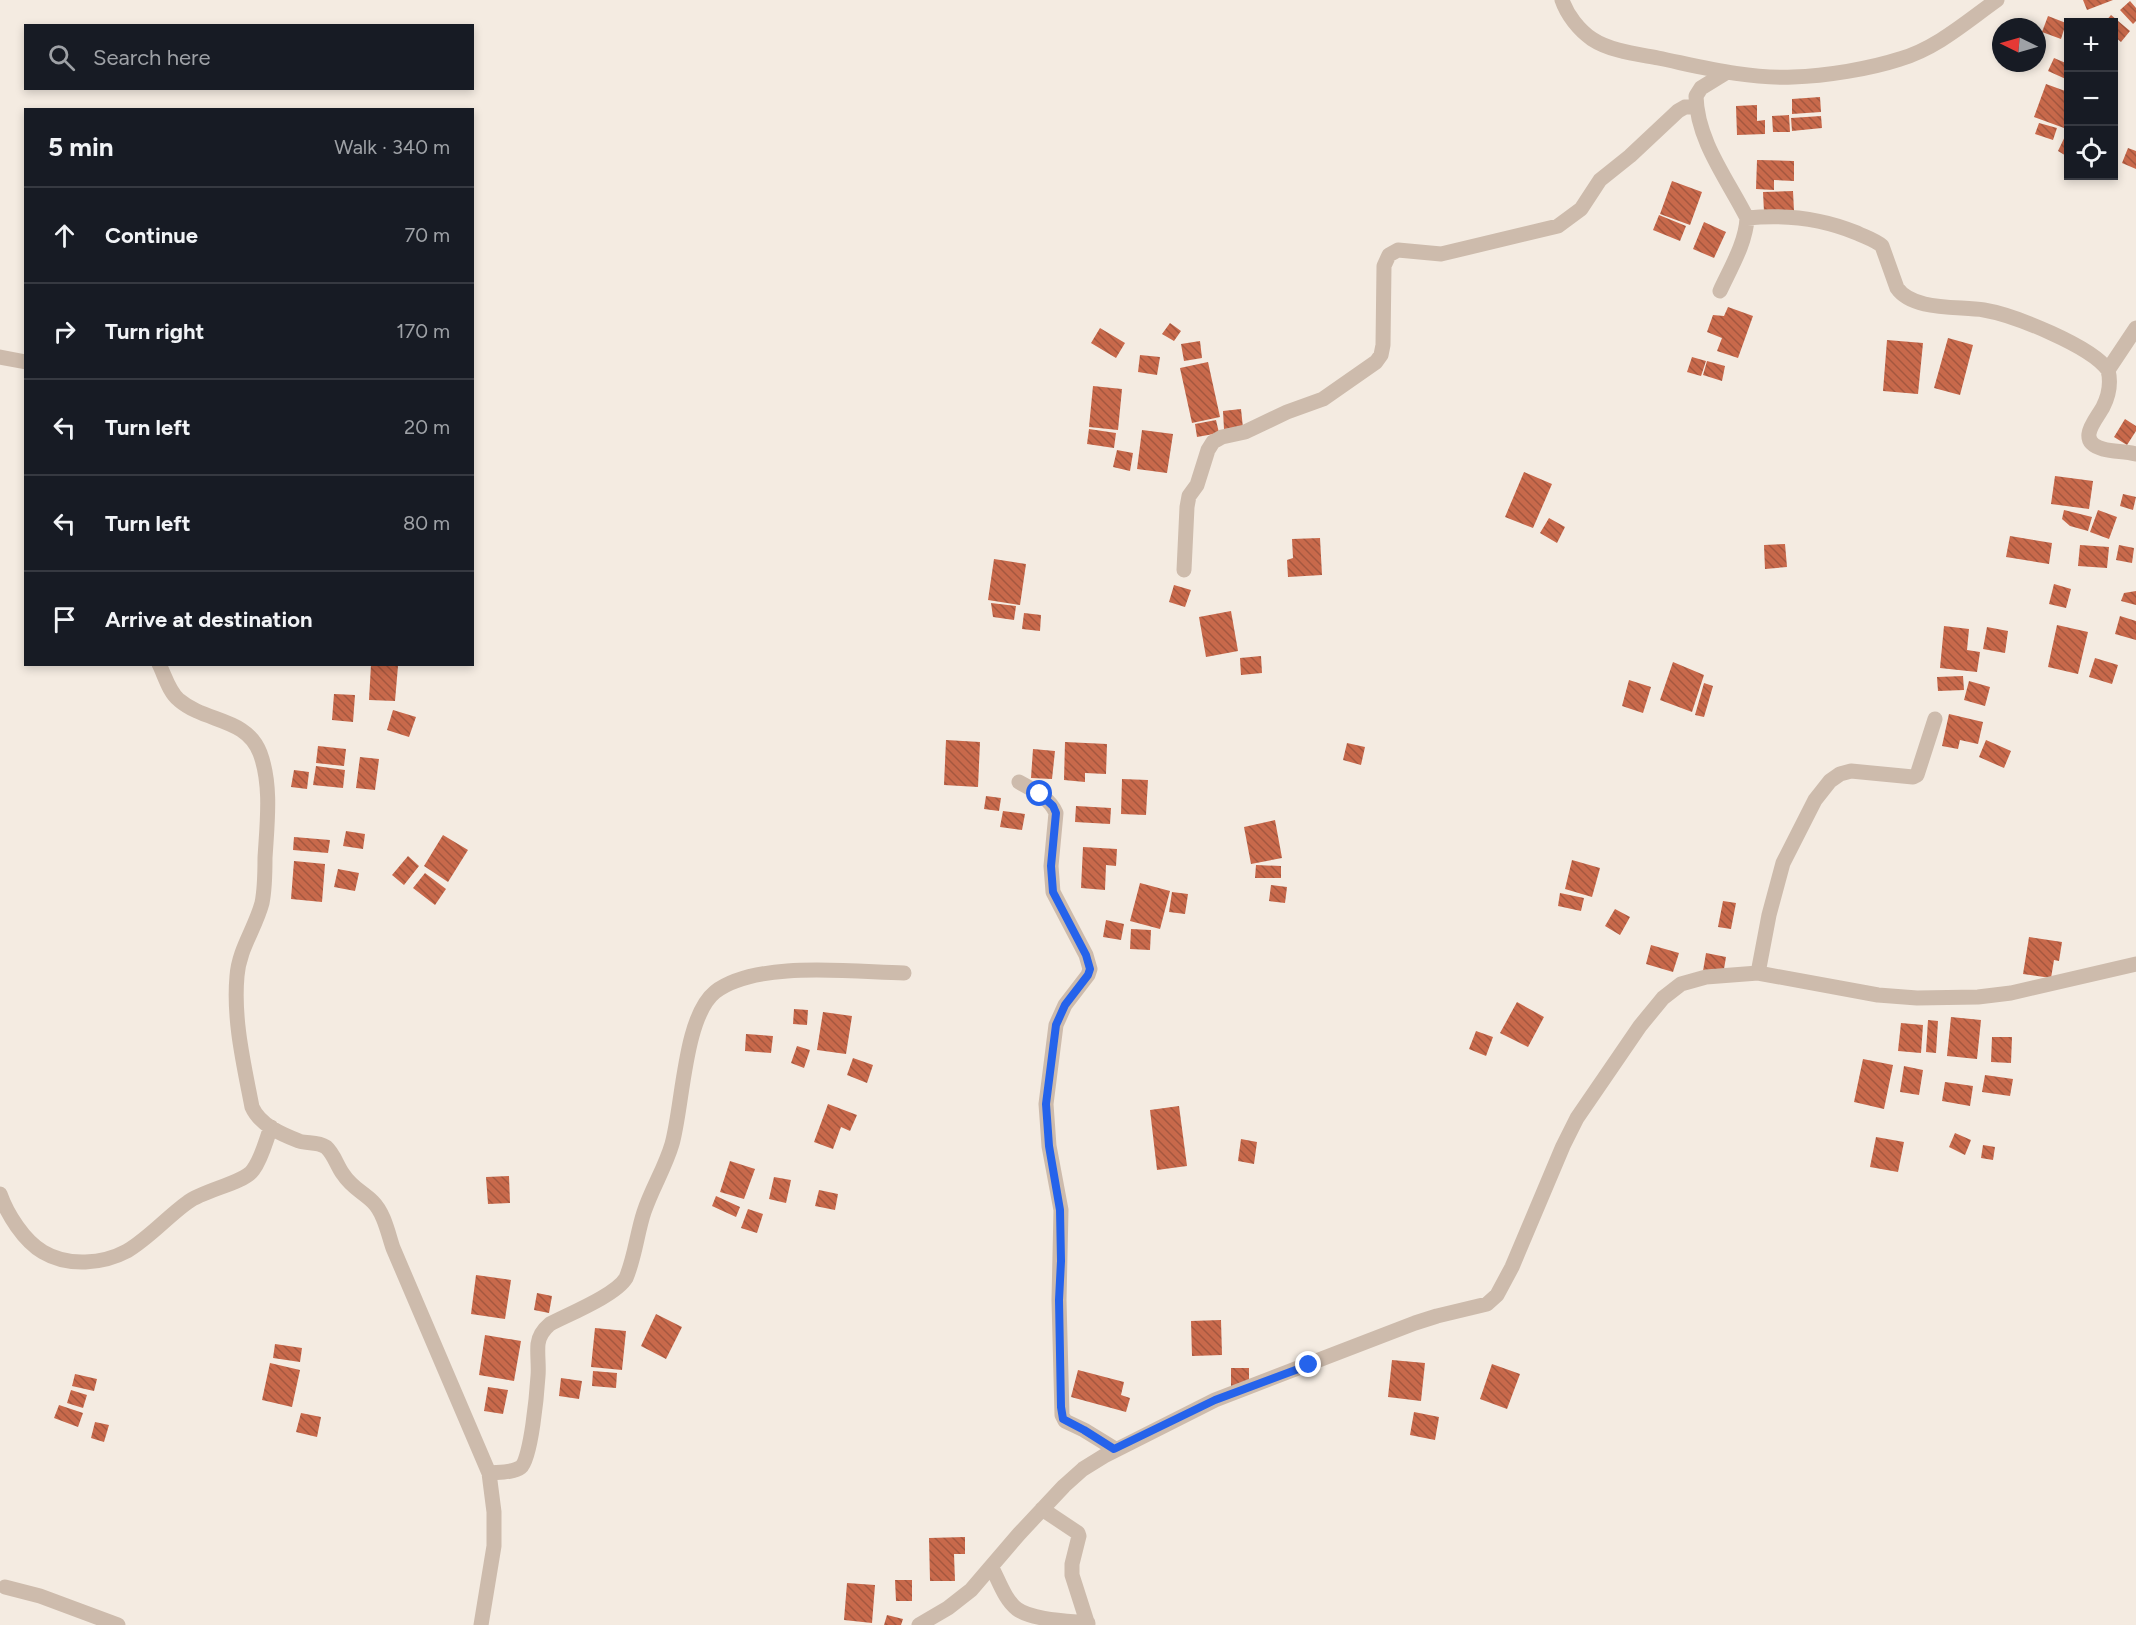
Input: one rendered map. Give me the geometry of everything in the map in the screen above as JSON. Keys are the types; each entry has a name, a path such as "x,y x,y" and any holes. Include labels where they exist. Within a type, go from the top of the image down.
{"street":[{"path":"1562,0 1567,12 1582,30 1592,39 1603,44 1629,52 1727,72 1792,78 1848,71 1898,60 1930,48 1997,0"},
{"path":"1720,291 1736,256 1747,218 1710,149 1698,117 1695,96 1697,92 1727,72"},
{"path":"1184,570 1189,496 1197,485 1208,450 1213,442 1222,437 1245,432 1287,412 1323,399 1376,362 1381,355 1384,266 1389,255 1398,250 1441,254 1558,226 1581,209 1600,180 1630,156 1678,111 1685,107 1696,106"},
{"path":"1747,218 1804,217 1847,229 1882,246 1897,288 1912,302 1986,310 2016,318 2062,338 2100,361 2108,370"},
{"path":"2136,328 2108,370 2109,389 2103,407 2090,425 2089,435 2095,445 2136,454"},
{"path":"0,357 24,362"},
{"path":"160,666 177,699 189,707 246,731 257,746 261,757 267,814 264,889 261,904 241,951 236,1004 252,1107 256,1116 271,1127 301,1142 315,1142 324,1146 331,1153 343,1175 375,1204 489,1473 494,1512 494,1546 481,1625"},
{"path":"1758,973 1769,915 1783,863 1815,800 1830,781 1839,774 1851,771 1913,777 1917,775 1935,719"},
{"path":"1018,782 1040,794 1053,806 1056,813 1051,866 1053,892 1086,955 1090,969 1065,1005 1056,1025 1046,1104 1049,1146 1060,1210 1059,1300 1062,1415 1065,1421 1114,1449"},
{"path":"929,1623 964,1596 992,1568 1042,1509 1083,1469 1114,1449 1215,1400 1415,1323 1492,1301 1512,1267 1577,1118 1640,1026 1663,998 1681,984 1706,977 1758,973 1878,995 1944,998 2011,993 2136,964"},
{"path":"489,1473 514,1470 525,1462 538,1378 538,1344 545,1329 620,1286 626,1278 644,1213 672,1145 688,1053 704,1004 715,992 729,984 758,974 805,970 904,973"},
{"path":"0,1194 20,1229 43,1252 64,1260 96,1262 126,1251 193,1198 245,1177 253,1171 271,1127"},
{"path":"992,1568 1007,1597 1017,1609 1030,1614 1088,1624 1072,1575 1078,1533 1042,1509"},
{"path":"5,1587 40,1596 118,1625"}],"building":[{"path":"2083,0 2113,0 2087,10"},
{"path":"2130,1 2136,8 2136,21 2133,24 2120,10"},
{"path":"2048,16 2064,22 2061,39 2046,33"},
{"path":"2118,21 2130,31 2121,42 2118,39"},
{"path":"2054,58 2064,62 2064,78 2048,71"},
{"path":"2046,84 2064,91 2064,128 2034,117"},
{"path":"1820,97 1821,112 1792,114 1792,99"},
{"path":"1757,105 1757,121 1765,120 1765,134 1737,135 1736,106"},
{"path":"1789,115 1790,132 1773,132 1772,116"},
{"path":"1821,116 1822,128 1792,131 1791,118"},
{"path":"2039,123 2057,128 2053,140 2035,134"},
{"path":"2064,138 2064,155 2058,151"},
{"path":"2128,148 2136,151 2136,169 2122,163"},
{"path":"1757,160 1794,161 1794,181 1774,180 1774,190 1756,189"},
{"path":"1672,181 1702,192 1690,225 1660,214"},
{"path":"1793,191 1794,211 1764,212 1763,192"},
{"path":"1659,215 1686,226 1680,241 1653,230"},
{"path":"1704,222 1726,232 1714,258 1693,249"},
{"path":"1728,307 1753,316 1738,358 1717,351 1722,338 1707,332 1713,315 1724,316"},
{"path":"1170,323 1181,331 1174,341 1162,334"},
{"path":"1100,328 1125,343 1116,358 1091,343"},
{"path":"1948,338 1973,345 1960,395 1934,388"},
{"path":"1887,340 1923,343 1918,394 1883,391"},
{"path":"1200,341 1202,358 1184,361 1181,344"},
{"path":"1140,355 1160,357 1157,375 1138,372"},
{"path":"1692,357 1706,361 1701,376 1687,372"},
{"path":"1707,361 1725,366 1722,381 1703,375"},
{"path":"1208,362 1220,417 1192,423 1180,368"},
{"path":"1093,386 1122,389 1118,430 1089,427"},
{"path":"1241,409 1243,428 1224,429 1223,411"},
{"path":"2125,419 2136,426 2136,431 2127,445 2114,437"},
{"path":"1216,420 1219,433 1197,437 1195,424"},
{"path":"1089,429 1116,433 1114,448 1087,444"},
{"path":"1142,430 1173,434 1167,473 1137,469"},
{"path":"1117,450 1133,453 1130,471 1113,467"},
{"path":"1524,472 1552,484 1533,528 1505,517"},
{"path":"2055,476 2093,481 2089,509 2051,504"},
{"path":"2123,494 2136,497 2133,510 2120,506"},
{"path":"2064,510 2092,517 2088,531 2070,526 2062,519"},
{"path":"2098,510 2117,517 2109,539 2090,532"},
{"path":"1549,518 1565,527 1557,543 1540,533"},
{"path":"2010,536 2052,543 2049,564 2006,557"},
{"path":"1320,538 1322,575 1288,577 1287,560 1293,558 1292,539"},
{"path":"1785,544 1787,567 1765,569 1764,545"},
{"path":"2080,545 2109,547 2107,568 2078,566"},
{"path":"2119,545 2134,548 2132,563 2116,560"},
{"path":"994,559 1026,564 1020,605 988,600"},
{"path":"2054,584 2071,589 2066,608 2049,604"},
{"path":"1174,585 1191,590 1185,607 1169,602"},
{"path":"2136,591 2136,605 2121,601 2124,593"},
{"path":"991,603 1016,606 1014,620 993,617"},
{"path":"1231,611 1238,651 1206,657 1199,617"},
{"path":"1024,613 1041,615 1040,631 1022,629"},
{"path":"2120,616 2136,621 2136,640 2115,634"},
{"path":"2057,625 2088,632 2078,674 2048,667"},
{"path":"1944,626 1969,629 1967,650 1980,652 1977,672 1940,668"},
{"path":"1987,627 2008,631 2005,653 1983,649"},
{"path":"1261,656 1262,673 1241,675 1240,658"},
{"path":"2095,658 2118,665 2112,684 2089,677"},
{"path":"1673,662 1704,675 1692,712 1660,700"},
{"path":"371,666 398,666 395,701 369,700"},
{"path":"1963,676 1964,690 1938,691 1937,677"},
{"path":"1629,680 1651,687 1643,713 1622,706"},
{"path":"1969,681 1990,687 1985,706 1964,700"},
{"path":"1704,683 1713,686 1704,717 1695,715"},
{"path":"334,694 355,695 353,722 332,720"},
{"path":"393,710 416,717 409,737 387,730"},
{"path":"1949,714 1983,722 1978,744 1960,740 1958,749 1942,746"},
{"path":"946,740 980,742 978,787 944,785"},
{"path":"1986,740 2011,751 2004,768 1979,757"},
{"path":"1065,742 1107,744 1106,774 1085,773 1085,782 1064,780"},
{"path":"1347,743 1365,747 1361,765 1343,760"},
{"path":"318,746 346,749 344,766 316,763"},
{"path":"1033,749 1055,751 1052,779 1031,778"},
{"path":"360,757 379,759 375,790 356,788"},
{"path":"316,766 345,770 343,788 313,785"},
{"path":"294,770 309,772 307,789 291,787"},
{"path":"1122,779 1148,780 1146,815 1121,814"},
{"path":"986,796 1001,798 999,811 984,809"},
{"path":"1076,806 1111,808 1110,824 1075,822"},
{"path":"1003,811 1025,814 1022,830 1000,827"},
{"path":"1275,820 1282,858 1251,864 1244,827"},
{"path":"346,831 365,834 363,849 343,846"},
{"path":"443,835 468,850 448,882 424,866"},
{"path":"294,837 330,840 328,853 293,850"},
{"path":"1083,847 1117,849 1116,866 1106,865 1105,890 1081,888"},
{"path":"408,856 419,866 404,885 392,875"},
{"path":"1572,860 1600,868 1592,897 1565,889"},
{"path":"294,861 325,864 322,902 291,899"},
{"path":"1256,865 1281,866 1281,878 1255,878"},
{"path":"338,869 359,873 355,891 334,887"},
{"path":"425,873 446,889 435,905 413,888"},
{"path":"1140,883 1170,891 1160,929 1130,921"},
{"path":"1271,885 1287,887 1285,903 1269,901"},
{"path":"1172,892 1188,894 1185,914 1169,912"},
{"path":"1560,893 1584,898 1581,911 1558,906"},
{"path":"1723,901 1736,903 1731,929 1718,927"},
{"path":"1615,909 1630,917 1620,935 1605,926"},
{"path":"1106,920 1124,924 1121,940 1103,937"},
{"path":"1131,929 1151,930 1150,950 1130,949"},
{"path":"2029,937 2062,942 2059,961 2054,960 2051,978 2023,974"},
{"path":"1651,945 1679,953 1673,972 1646,964"},
{"path":"1706,953 1726,957 1723,975 1703,971"},
{"path":"1517,1002 1544,1017 1528,1047 1500,1033"},
{"path":"794,1009 808,1010 807,1025 793,1024"},
{"path":"823,1012 852,1016 846,1054 817,1050"},
{"path":"1951,1017 1981,1020 1977,1059 1947,1056"},
{"path":"1928,1020 1938,1021 1936,1053 1926,1052"},
{"path":"1901,1023 1923,1025 1921,1053 1898,1051"},
{"path":"1476,1031 1493,1037 1486,1056 1469,1049"},
{"path":"746,1034 773,1036 771,1053 745,1051"},
{"path":"1992,1037 2012,1037 2011,1063 1991,1062"},
{"path":"797,1046 810,1050 804,1068 791,1063"},
{"path":"853,1058 873,1065 867,1083 847,1075"},
{"path":"1863,1059 1893,1065 1884,1109 1854,1102"},
{"path":"1904,1066 1923,1070 1919,1095 1900,1092"},
{"path":"1985,1075 2013,1079 2010,1096 1982,1092"},
{"path":"1945,1082 1973,1086 1970,1106 1942,1101"},
{"path":"828,1104 857,1115 850,1131 841,1127 833,1149 814,1142"},
{"path":"1179,1106 1187,1166 1157,1170 1150,1110"},
{"path":"1955,1133 1971,1140 1965,1155 1949,1147"},
{"path":"1876,1137 1904,1142 1898,1172 1870,1167"},
{"path":"1241,1139 1257,1142 1254,1164 1238,1161"},
{"path":"1983,1145 1995,1147 1993,1160 1981,1158"},
{"path":"730,1161 755,1169 744,1199 720,1192"},
{"path":"509,1176 510,1203 488,1204 486,1177"},
{"path":"774,1177 791,1180 786,1203 769,1199"},
{"path":"819,1190 838,1194 835,1210 815,1206"},
{"path":"716,1196 740,1207 736,1217 712,1206"},
{"path":"748,1209 763,1214 757,1233 741,1228"},
{"path":"476,1275 511,1280 505,1319 471,1314"},
{"path":"537,1293 552,1296 549,1313 534,1310"},
{"path":"656,1314 682,1327 666,1359 641,1346"},
{"path":"1221,1320 1222,1355 1192,1356 1191,1321"},
{"path":"595,1328 626,1331 622,1370 591,1367"},
{"path":"485,1335 521,1341 514,1381 479,1375"},
{"path":"275,1344 302,1348 300,1362 273,1358"},
{"path":"1392,1360 1425,1363 1421,1401 1388,1397"},
{"path":"270,1363 300,1370 292,1407 262,1400"},
{"path":"1492,1364 1520,1374 1507,1409 1480,1399"},
{"path":"1231,1368 1249,1368 1249,1388 1231,1388"},
{"path":"1078,1370 1124,1382 1121,1395 1130,1398 1126,1412 1071,1397"},
{"path":"593,1371 617,1373 616,1388 592,1386"},
{"path":"75,1374 97,1379 94,1391 72,1386"},
{"path":"561,1378 582,1381 579,1399 559,1396"},
{"path":"488,1387 508,1390 503,1414 484,1411"},
{"path":"71,1390 87,1395 83,1408 67,1403"},
{"path":"59,1405 83,1413 78,1427 54,1418"},
{"path":"1414,1412 1439,1417 1435,1440 1410,1435"},
{"path":"301,1413 321,1417 317,1437 296,1432"},
{"path":"95,1422 109,1425 104,1442 91,1438"},
{"path":"965,1537 965,1554 954,1554 955,1581 930,1581 929,1538"},
{"path":"895,1580 912,1580 912,1601 896,1601"},
{"path":"847,1583 875,1585 872,1623 844,1620"},
{"path":"887,1615 903,1619 901,1625 884,1625"}],"route":[{"path":"1040,794 1053,806 1056,813 1051,866 1055,900 1086,955 1090,969 1084,982 1065,1005 1056,1025 1046,1104 1049,1146 1060,1210 1059,1300 1063,1419 1114,1449 1215,1400 1309,1365"}]}
